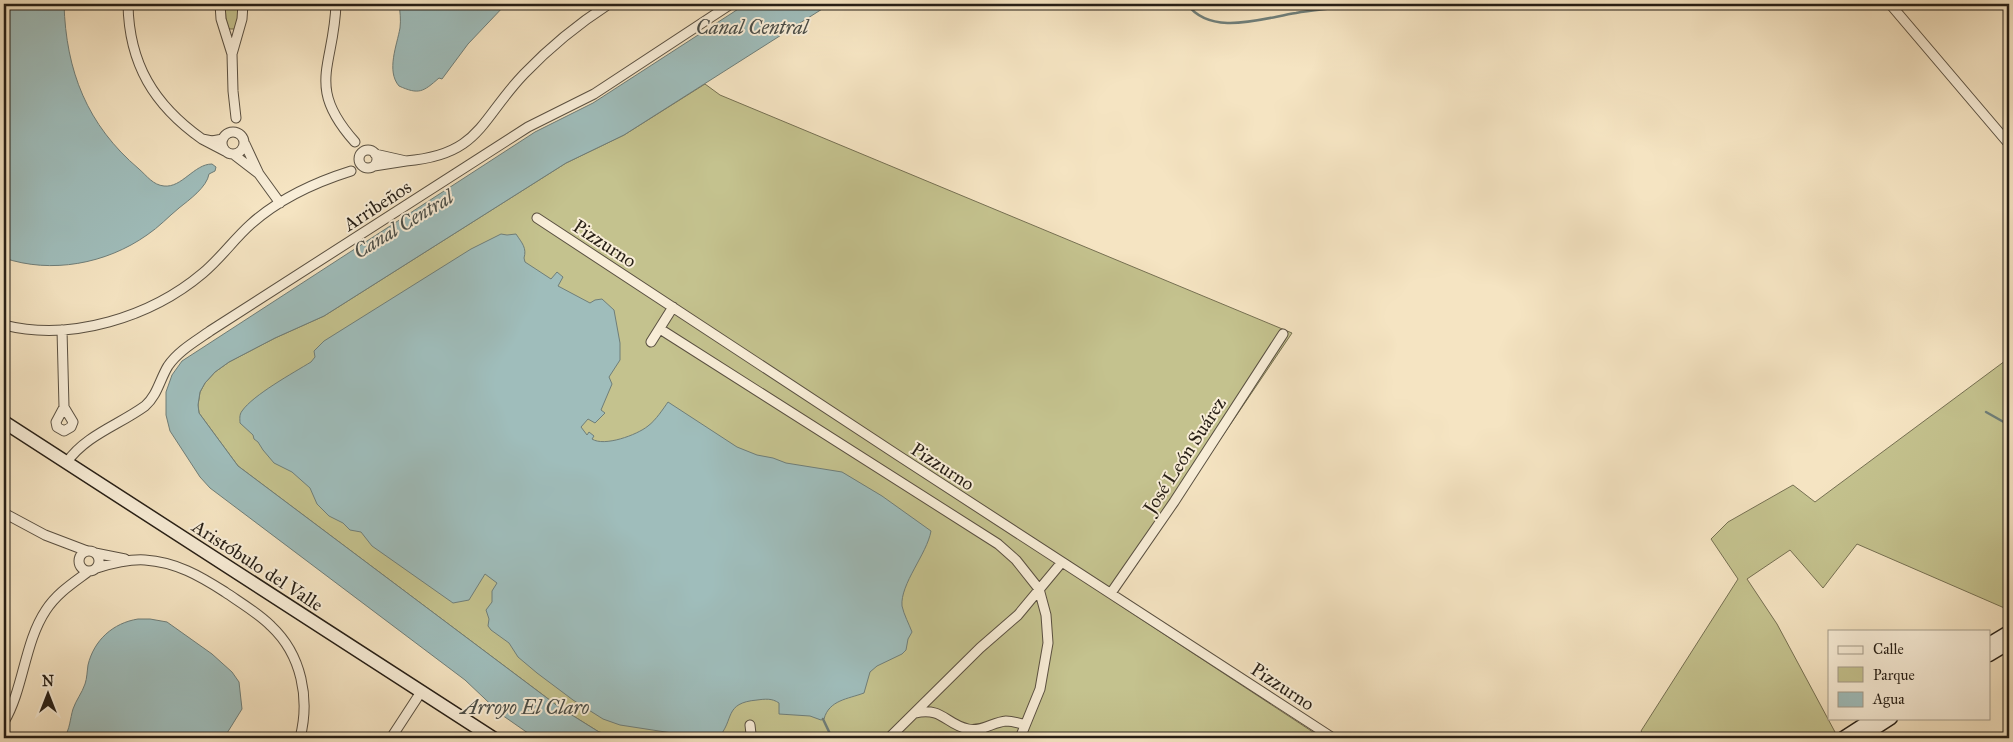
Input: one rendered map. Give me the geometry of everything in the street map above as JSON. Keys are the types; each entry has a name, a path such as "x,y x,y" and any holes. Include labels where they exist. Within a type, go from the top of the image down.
{"street":[{"path":"128,4 128,18 133,46 148,84 166,110 202,140 229,153 259,174"},
{"path":"220,4 224,28 232,54 236,118 243,140 259,174 280,203"},
{"path":"232,54 240,26 243,4"},
{"path":"336,4 334,30 325,72 326,88 337,120 367,154 377,161 370,166 362,165 367,154"},
{"path":"4,325 34,330 62,330 115,320 150,306 175,293 203,273 251,224 280,203 325,180 370,166 436,157 458,148 477,133 507,93 538,60 571,30 609,4"},
{"name":"Arribeños","path":"67,462 84,443 145,406 153,396 172,361 210,331 528,127 594,94 732,4"},
{"path":"1890,4 2009,144"},
{"path":"224,28 229,31 235,31 240,26"},
{"path":"229,153 222,146 225,136 234,125 236,118"},
{"path":"202,140 212,141 237,132 243,140"},
{"path":"229,153 240,152 243,140"},
{"path":"367,154 406,161"},
{"path":"351,171 367,154"},
{"name":"Pizzurno","path":"537,218 1333,738"},
{"path":"651,342 673,307"},
{"path":"660,329 1006,549 1039,590 1046,615 1048,643 1040,689 1020,738"},
{"path":"62,330 64,407"},
{"name":"José León Suárez","path":"1111,593 1174,502 1283,334"},
{"name":"Aristóbulo del Valle","path":"4,422 492,738"},
{"path":"4,513 66,544 91,552 130,560 159,561 180,566 241,603 272,627 290,650 301,676 305,708 300,738"},
{"path":"66,544 83,569 93,570"},
{"path":"71,584 76,575 82,554 91,552"},
{"path":"91,552 99,562 93,570"},
{"path":"4,722 15,699 40,620 52,602 71,584 93,570 130,560"},
{"path":"889,738 980,648 1018,615 1062,562"},
{"path":"1990,643 2009,632"},
{"path":"1990,654 2009,643"},
{"path":"391,738 421,692"},
{"path":"914,713 928,710 935,712 956,725 971,730 977,730 1005,721 1025,725"},
{"path":"1843,738 1871,720"},
{"path":"1860,738 1888,720"},
{"path":"750,725 751,734 755,738"}],"green space":[{"path":"225,4 241,4 235,29 230,29 227,26"},
{"path":"705,84 720,95 1292,333 1112,600 1322,738 624,738 599,732 559,707 238,466 199,413 200,392 205,383 215,372 229,362 275,338 324,316 566,163 624,135"},
{"path":"2009,358 2009,610 1857,544 1823,588 1790,550 1747,579 1777,624 1835,732 1825,738 1646,738 1641,731 1738,579 1711,539 1728,522 1793,485 1815,502"}],"water":[{"path":"4,4 64,4 69,52 83,95 93,115 106,134 121,152 150,180 160,185 170,186 206,165 212,164 216,167 215,171 209,174 205,184 192,197 151,232 131,245 96,259 59,265 22,263 4,258"},
{"path":"399,4 506,4 468,44 442,79 439,78 420,91 411,91 399,86 393,73 400,25"},
{"path":"746,4 830,4 624,135 566,163 324,316 275,338 229,362 215,372 200,392 199,413 238,466 559,707 599,732 624,738 535,738 502,715 465,680 210,488 200,477 170,431 166,415 166,392 172,375 182,361 535,132 593,103"},
{"path":"501,234 516,234 524,248 525,262 551,279 557,272 563,277 558,286 590,303 602,299 614,310 620,343 620,360 609,377 612,384 601,410 605,413 595,423 588,419 581,427 587,435 589,432 594,436 592,439 604,442 612,441 636,433 651,424 668,402 737,447 786,463 842,472 882,496 931,531 929,540 905,588 903,597 902,606 912,632 908,639 906,650 870,672 864,693 835,704 826,713 824,719 821,720 810,716 779,714 779,703 776,701 763,699 746,702 734,709 718,738 691,738 620,725 603,719 573,700 537,673 518,657 509,643 491,630 488,626 489,619 486,610 492,602 492,591 497,583 485,574 469,600 453,603 372,546 361,532 350,530 343,523 329,516 317,504 310,488 292,472 274,463 254,439 253,435 240,423 240,414 247,405 274,385 311,362 315,357 314,351 324,341 471,249"},
{"path":"138,619 167,622 212,654 232,672 239,682 242,709 224,738 64,738 69,728 74,706 85,684 88,665 95,648 106,634 120,624"}],"waterway":[{"path":"1187,4 1197,14 1223,23 1253,21 1357,4"},
{"path":"1986,412 2009,425"},
{"path":"823,719 832,738"}],"water label":[{"name":"Canal Central","path":"752,27"},
{"name":"Canal Central","path":"403,224"},
{"name":"Arroyo El Claro","path":"525,707"}]}
